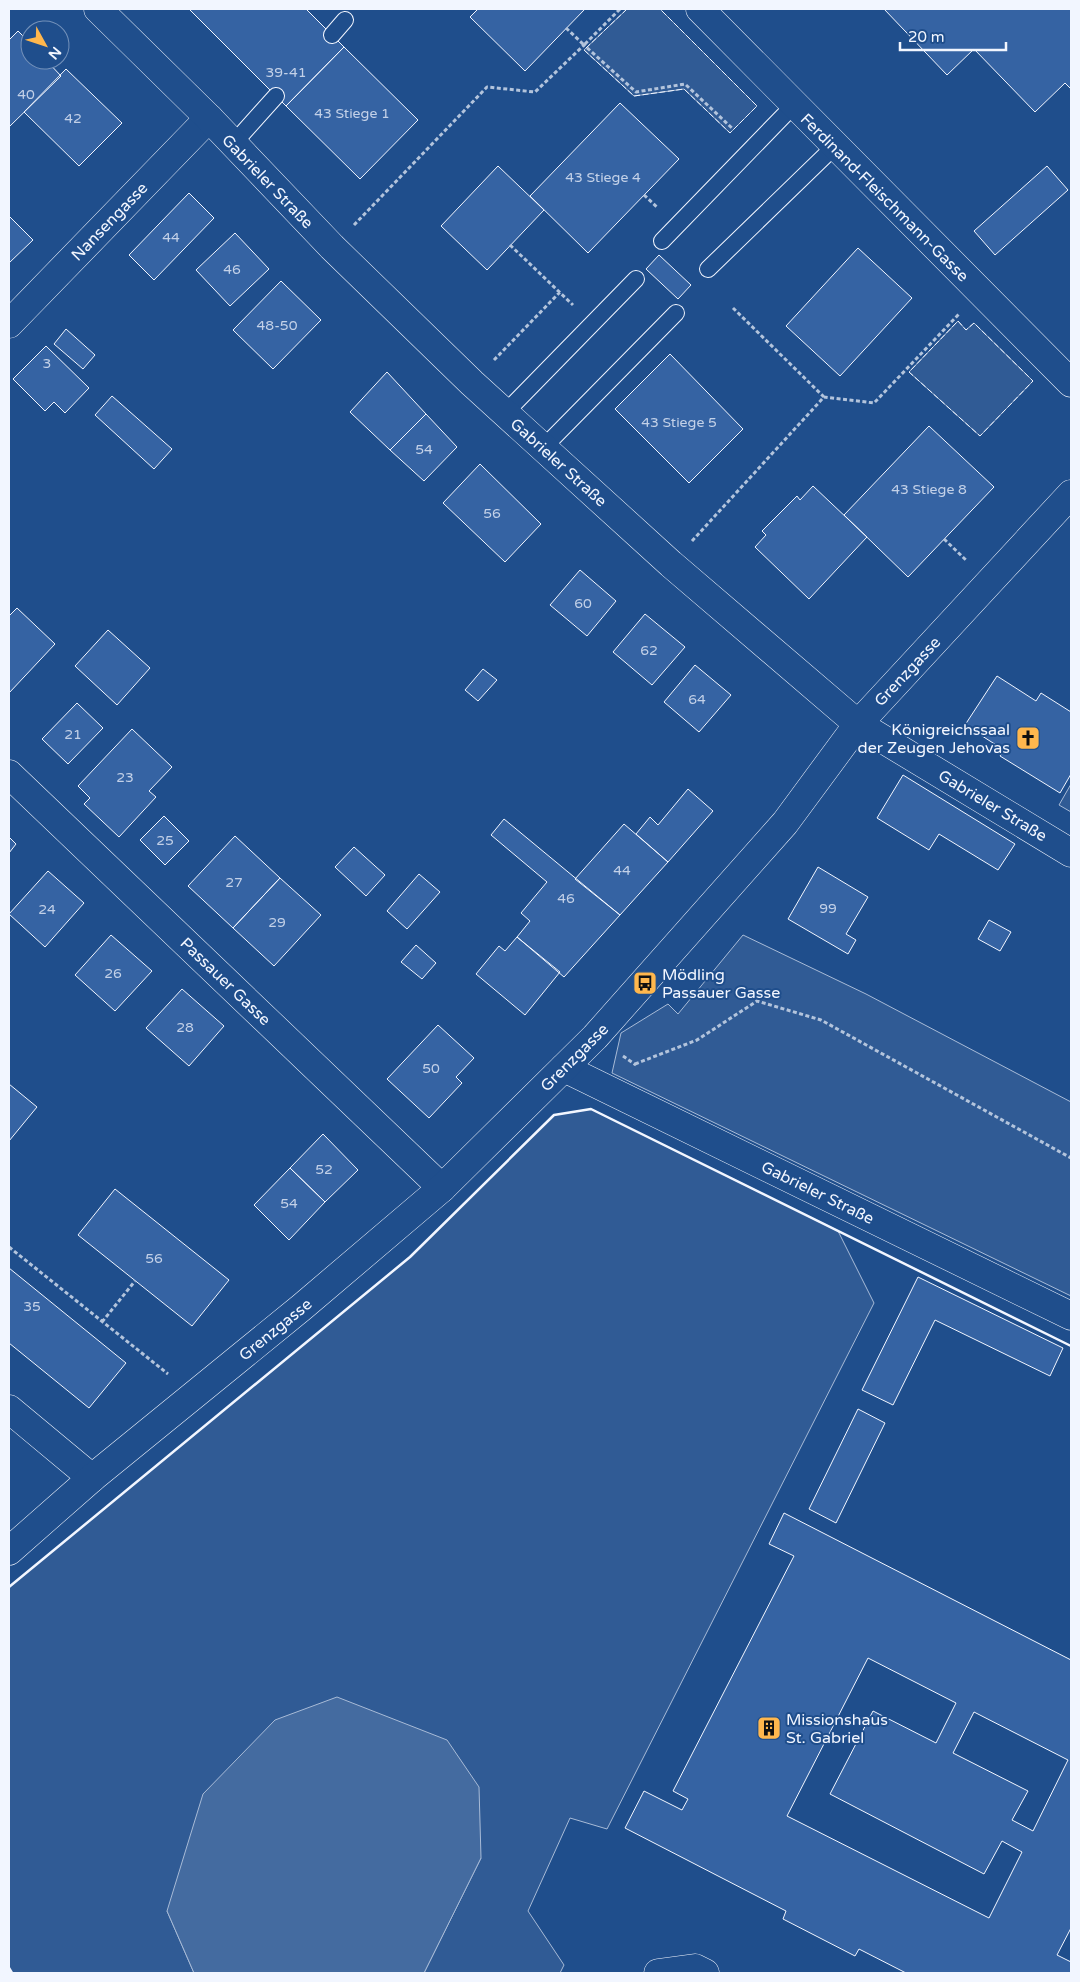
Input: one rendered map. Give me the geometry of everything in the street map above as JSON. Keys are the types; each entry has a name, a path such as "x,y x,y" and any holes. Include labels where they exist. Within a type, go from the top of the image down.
{"street":[{"name":"Gabrieler Straße","path":"98,9 208,118 332,247 472,383 671,564 858,724 1071,853"},
{"name":"Ferdinand-Fleischmann-Gasse","path":"700,9 1071,383"},
{"name":"Nansengasse","path":"9,324 208,118"},
{"name":"Grenzgasse","path":"9,1552 92,1478 302,1307 442,1188 564,1068 638,990 786,823 858,724 1071,494"},
{"name":"Passauer Gasse","path":"9,774 442,1188"},
{"name":"Gabrieler Straße","path":"564,1068 1071,1316"},
{"path":"9,1409 92,1478"},
{"path":"658,1973 695,1968 705,1973"}],"lane":[{"path":"332,34 345,20"},
{"path":"233,144 276,96"},
{"path":"662,241 794,105"},
{"path":"708,269 835,146"},
{"path":"505,413 636,279"},
{"path":"542,448 676,313"}],"path":[{"path":"332,247 487,87 535,92 620,9"},
{"path":"566,28 636,92 685,84 739,134"},
{"path":"472,383 560,292"},
{"path":"733,308 824,397 874,403 908,371 980,293"},
{"path":"671,564 824,397"},
{"path":"636,1064 697,1040 757,1002 821,1020 1071,1158"},
{"path":"9,1247 168,1374"},
{"path":"102,1322 135,1281"}],"shaded area":[{"path":"627,9 660,9 757,106 730,133 684,89 634,96 584,50"},
{"path":"958,321 966,330 974,323 1033,381 980,436 909,372"},
{"path":"1071,784 1071,812 1059,805"},
{"path":"743,935 866,994 1071,1102 1071,1296 612,1073 621,1033 668,1004 678,1014"},
{"path":"591,1109 838,1231 874,1303 607,1829 570,1818 528,1911 564,1965 560,1973 424,1973 481,1858 167,1911 194,1973 12,1973 9,1968 9,1587 410,1257 554,1115"},
{"path":"337,1697 447,1740 479,1787 481,1858 424,1973 194,1973 167,1911 203,1794 275,1720"}],"building":[{"path":"189,9 306,9 344,47 286,106"},
{"path":"478,9 585,9 525,71 470,17"},
{"path":"884,9 1071,9 1071,89 1065,83 1035,112 974,49 947,75"},
{"path":"18,31 20,33 20,70 55,70 61,76 9,127 9,40"},
{"path":"344,47 418,120 360,179 286,106"},
{"path":"67,70 122,123 79,166 24,112"},
{"path":"620,103 679,159 588,253 530,196"},
{"path":"498,166 544,210 487,270 441,226"},
{"path":"1047,166 1068,190 995,255 974,231"},
{"path":"189,193 214,218 154,280 129,255"},
{"path":"9,216 33,240 9,263"},
{"path":"235,233 269,269 230,306 196,270"},
{"path":"858,248 912,298 840,376 786,326"},
{"path":"659,255 691,285 678,299 646,269"},
{"path":"281,281 321,320 273,369 233,330"},
{"path":"66,329 95,355 83,369 54,344"},
{"path":"46,346 89,388 65,413 54,402 45,411 13,379"},
{"path":"670,354 743,429 689,483 615,409"},
{"path":"387,372 426,414 390,450 350,412"},
{"path":"112,396 172,449 154,469 95,415"},
{"path":"426,414 457,447 424,481 390,450"},
{"path":"929,426 994,487 908,577 844,515"},
{"path":"480,464 541,524 505,562 443,503"},
{"path":"813,486 867,537 809,599 755,547 766,535 762,531 797,496 800,500"},
{"path":"580,570 616,601 587,636 550,605"},
{"path":"17,608 55,644 9,693 9,616"},
{"path":"645,614 685,647 652,685 613,652"},
{"path":"108,630 150,668 117,705 75,666"},
{"path":"695,665 731,695 699,732 664,702"},
{"path":"483,669 497,680 478,701 465,690"},
{"name":"Königreichssaal der Zeugen Jehovas","path":"997,676 1036,701 1041,693 1071,712 1071,774 1060,793 1000,756 1004,750 965,725"},
{"path":"77,703 103,728 68,764 42,739"},
{"path":"132,729 172,767 149,791 156,797 119,837 84,804 90,798 78,786"},
{"path":"903,775 1015,844 998,870 939,834 929,850 877,818"},
{"path":"688,789 713,811 668,862 636,834 650,817 658,825"},
{"path":"164,816 189,841 165,865 140,840"},
{"path":"504,819 620,915 564,977 517,937 530,921 521,913 547,882 491,835"},
{"path":"624,824 668,862 620,915 575,879"},
{"path":"235,836 280,878 233,928 188,886"},
{"path":"9,837 16,844 9,853"},
{"path":"354,847 385,875 366,896 335,867"},
{"path":"818,867 868,897 846,934 856,940 848,954 788,919"},
{"path":"48,871 84,903 45,947 9,914"},
{"path":"419,874 440,892 407,929 387,911"},
{"path":"280,878 321,915 274,966 233,928"},
{"path":"989,920 1011,932 1000,951 978,939"},
{"path":"111,935 152,971 115,1011 75,975"},
{"path":"517,937 560,972 525,1015 476,974 499,946 505,951"},
{"path":"416,945 436,963 422,979 401,962"},
{"path":"182,989 224,1026 189,1066 146,1028"},
{"path":"438,1025 474,1058 456,1077 462,1083 429,1118 387,1079"},
{"path":"9,1084 37,1107 9,1141"},
{"path":"323,1134 358,1170 325,1202 290,1168"},
{"path":"290,1168 325,1202 289,1240 254,1205"},
{"path":"115,1189 229,1280 192,1326 78,1235"},
{"path":"9,1268 126,1363 89,1408 9,1343"},
{"path":"918,1277 1063,1348 1050,1376 935,1320 893,1405 862,1390"},
{"path":"858,1409 885,1423 836,1523 809,1509"},
{"name":"Missionshaus St. Gabriel","path":"784,1513 1071,1660 1071,1928 1057,1955 1071,1962 1071,1973 906,1973 859,1949 855,1956 783,1919 786,1911 625,1828 644,1791 682,1810 688,1799 673,1791 794,1556 769,1544","holes":["868,1658 956,1703 936,1743 873,1711 830,1794 984,1874 1002,1841 1022,1852 989,1918 787,1816","974,1712 1068,1760 1033,1831 1012,1820 1028,1791 953,1753"]}],"fence":[{"path":"627,9 584,50 634,96 684,89 730,133 757,106 660,9"},
{"path":"958,321 966,330 974,323 1033,381 980,436 909,372 958,321"}],"wall":[{"path":"9,1587 410,1257 554,1115 591,1109 1071,1346"},
{"path":"9,1968 12,1973"}],"place":[{"name":"Königreichssaal der Zeugen Jehovas","path":"1028,738"},
{"name":"Mödling Passauer Gasse","path":"645,983"},
{"name":"Missionshaus St. Gabriel","path":"769,1728"}]}
